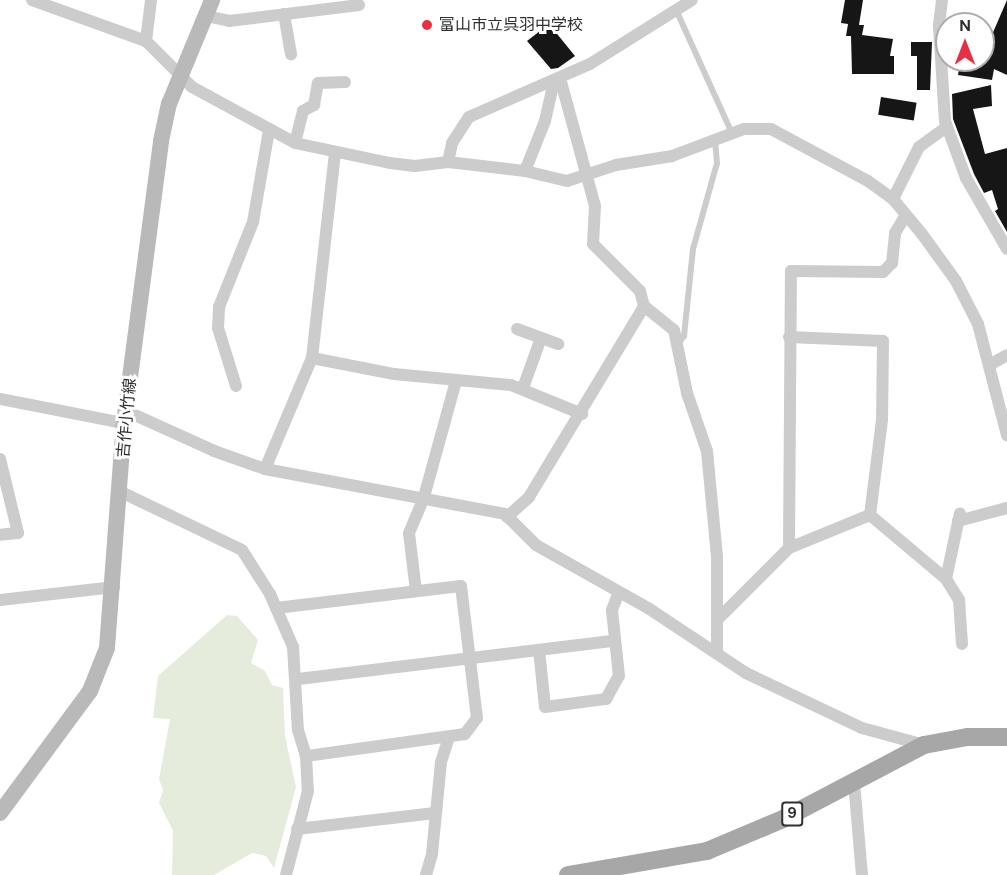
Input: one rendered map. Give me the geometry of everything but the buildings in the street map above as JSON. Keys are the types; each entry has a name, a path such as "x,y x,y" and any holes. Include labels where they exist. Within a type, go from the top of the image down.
{"main road":[{"name":"吉作小竹線","path":"0,813 90,691 107,648 122,492 125,417 160,141 181,76 209,8"},
{"name":"9","path":"568,875 622,871 706,851 783,819 924,746 967,737 1007,737"}],"street":[{"path":"32,0 146,41 192,87 295,143 335,153 416,166 447,162 525,171 559,180 588,176 616,165 672,156 732,133 771,129 893,199 906,215 956,281 978,324 991,364 1007,432"},
{"path":"146,41 151,0"},
{"path":"447,162 452,143 469,117 557,79 677,12 692,0"},
{"path":"942,0 939,26 947,127 966,178 1007,249"},
{"path":"209,8 229,21 284,14 307,6 359,5"},
{"path":"284,14 291,54"},
{"path":"525,171 545,121 557,79"},
{"path":"557,79 588,176 595,206 593,244 640,291 644,306 674,330 687,393 707,451 718,618 717,652"},
{"path":"295,143 303,111 314,105 318,83 345,82"},
{"path":"893,199 919,147 947,127"},
{"path":"236,386 218,328 219,307 253,222 269,130"},
{"path":"265,469 312,358 335,153"},
{"path":"789,548 791,272 883,272 892,263 895,233 906,215"},
{"path":"507,518 529,497 582,414 644,306"},
{"path":"517,329 558,344"},
{"path":"789,337 883,341 882,420 870,515"},
{"path":"523,388 541,339"},
{"path":"991,364 1007,355"},
{"path":"312,358 394,374 523,388 582,414"},
{"path":"416,591 409,533 424,496 456,381"},
{"path":"0,399 125,417 265,469 424,496 507,518 536,545 717,652 746,673 816,709 862,728 924,746"},
{"path":"0,459 18,533 0,535"},
{"path":"122,492 242,550 276,608 293,647 298,679 298,730 306,756 308,791 286,875"},
{"path":"946,579 959,517 1007,508"},
{"path":"718,618 789,548 870,515"},
{"path":"870,515 946,579 959,600 962,644"},
{"path":"276,608 462,586 477,718 465,734 306,756"},
{"path":"0,600 114,587"},
{"path":"539,650 545,707 606,699 619,676 612,610 618,592"},
{"path":"298,679 614,642"},
{"path":"426,875 449,738"},
{"path":"854,782 862,875"},
{"path":"297,829 435,813"}],"lane":[{"path":"677,12 707,71 732,133"},
{"path":"677,345 684,336 693,249 717,163 715,138"}],"green space":[{"path":"227,615 237,616 258,640 251,663 265,671 272,685 283,688 285,736 296,787 274,868 266,856 252,853 214,875 172,875 173,831 159,803 163,790 159,779 170,719 153,718 158,676"}],"place":[{"name":"富山市立呉羽中学校","path":"427,25"}]}
